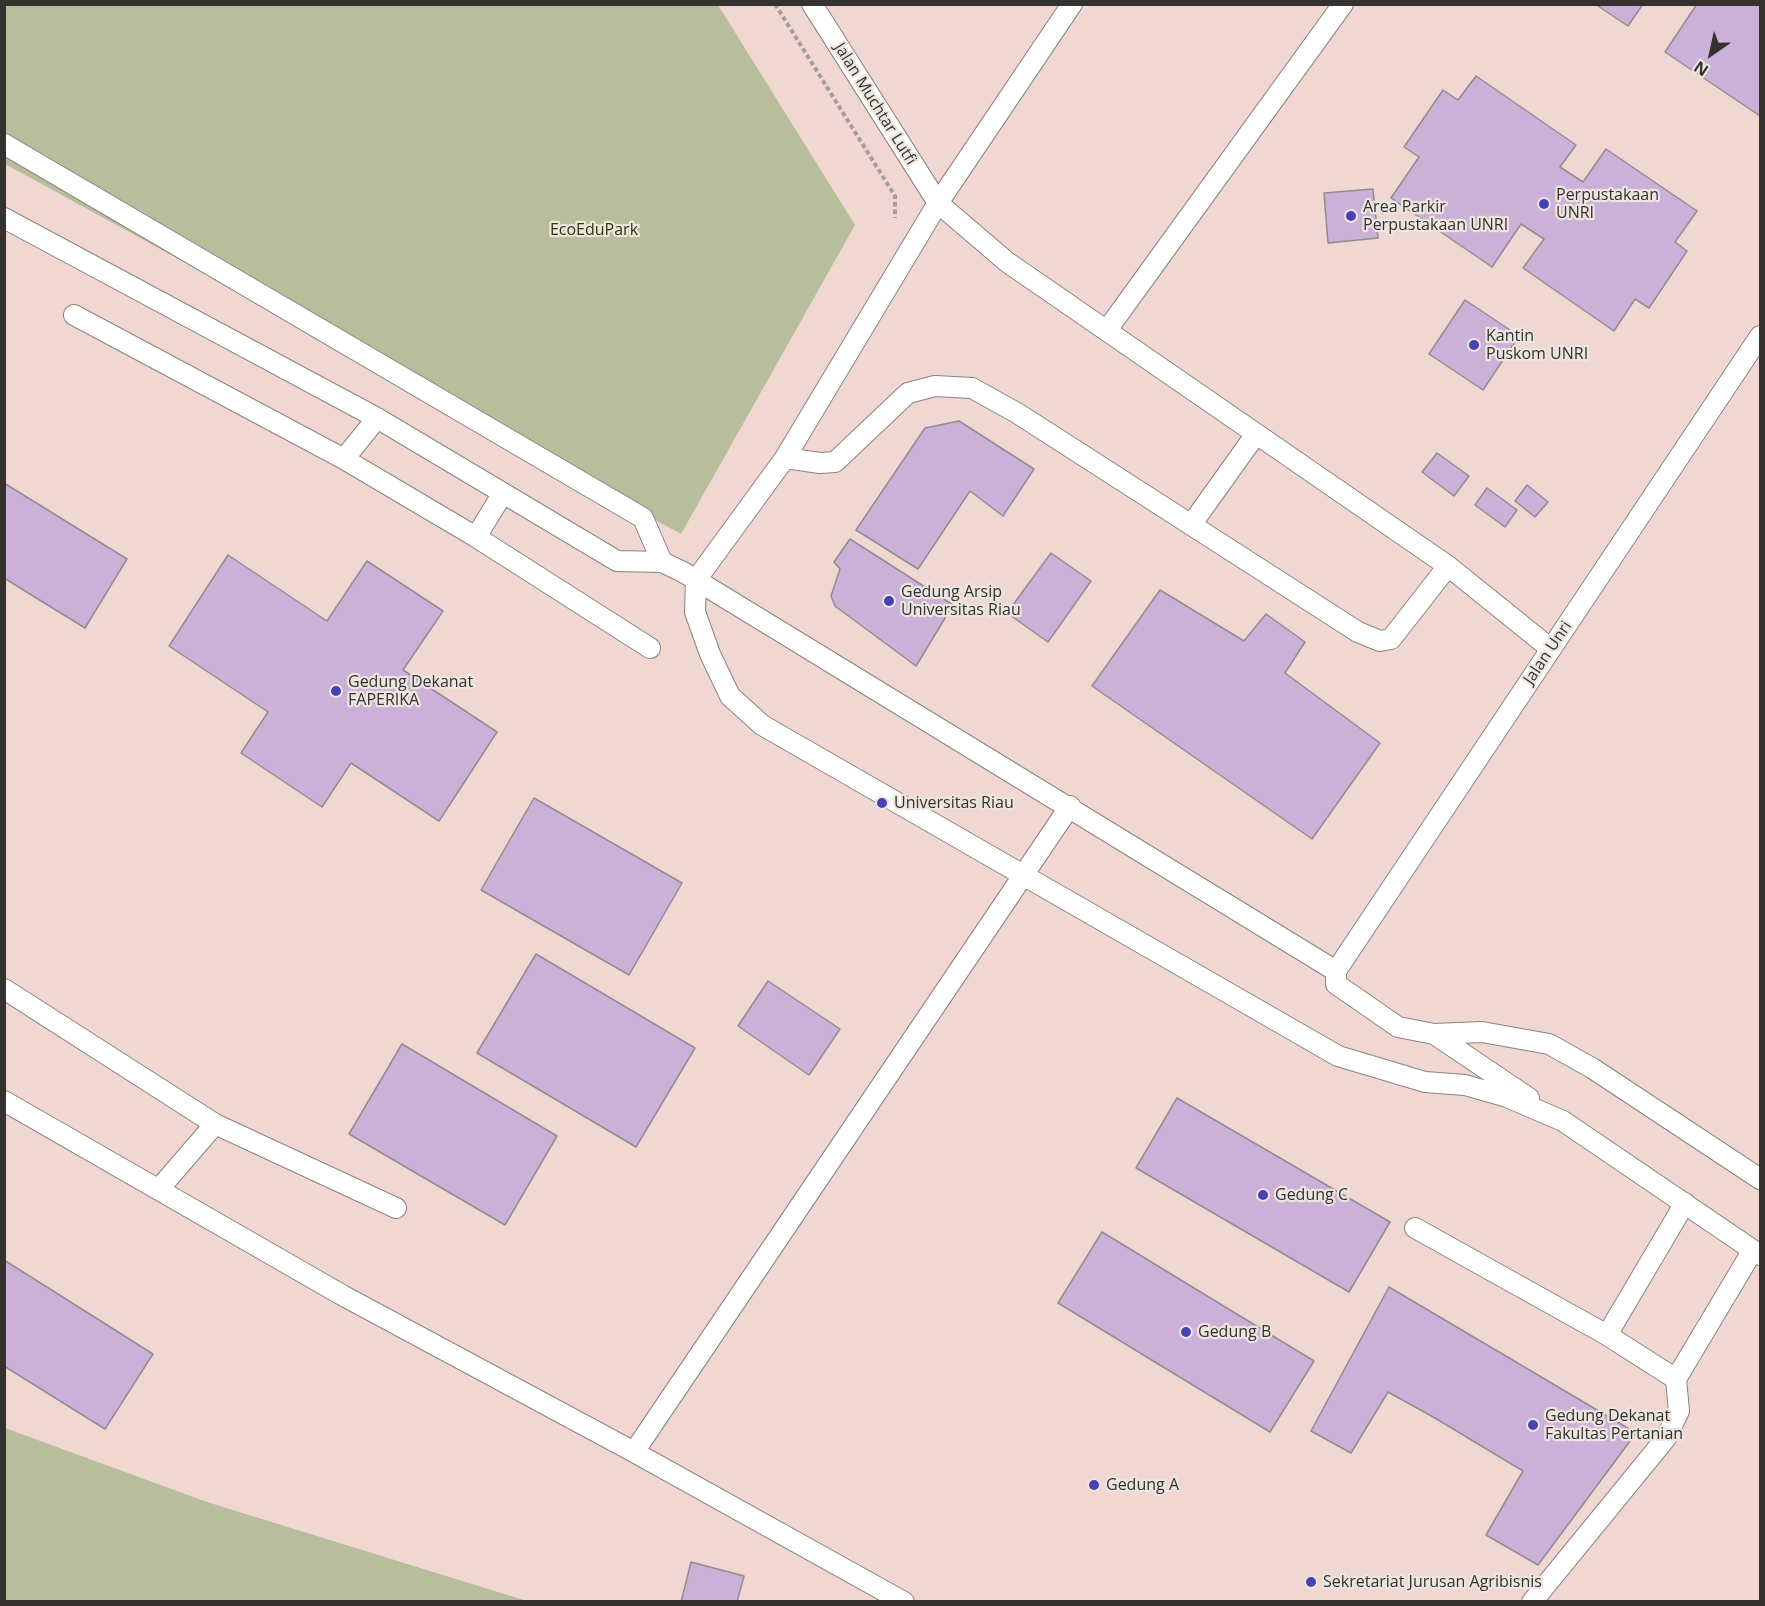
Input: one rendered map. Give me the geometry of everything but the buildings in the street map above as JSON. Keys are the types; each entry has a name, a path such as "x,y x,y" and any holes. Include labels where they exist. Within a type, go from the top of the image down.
{"lane":[{"name":"Jalan Muchtar Lutfi","path":"812,4 938,203 1007,262 1448,566 1551,649"},
{"path":"1072,4 938,203 785,458 696,580 695,612 710,654 730,696 762,724 1338,1056 1425,1082 1465,1084 1507,1097 1563,1122"},
{"path":"1107,330 1343,4"},
{"path":"4,144 643,518 662,562"},
{"path":"4,218 377,418 617,561 662,562 696,580 1070,806 1336,971 1336,984 1358,1002 1398,1027 1434,1034 1482,1032 1549,1044 1592,1068 1761,1179"},
{"path":"74,315 344,459 476,537 650,648"},
{"name":"Jalan Unri","path":"1336,971 1761,336"},
{"path":"785,458 820,463 835,462 908,393 935,386 972,388 1017,413 1358,632 1380,641 1391,639 1448,566"},
{"path":"344,459 377,418"},
{"path":"1191,525 1256,434"},
{"path":"476,537 503,493"},
{"path":"634,1452 1070,806"},
{"path":"4,989 215,1124 396,1208"},
{"path":"1434,1034 1757,1253 1677,1379 1679,1411 1666,1438 1532,1602"},
{"path":"4,1101 342,1295 634,1452 904,1602"},
{"path":"159,1190 215,1124"},
{"path":"1607,1335 1685,1203"},
{"path":"1415,1228 1607,1335 1677,1379"}],"path":[{"path":"775,4 896,196 895,220"}],"shaded area":[{"name":"Universitas Riau","path":"5,5 1760,5 1760,1601 5,1602"}],"green space":[{"name":"EcoEduPark","path":"4,5 718,5 855,225 681,534 5,164"},
{"path":"5,1428 207,1502 527,1601 5,1601"}],"place":[{"name":"Perpustakaan UNRI","path":"1544,204"},
{"name":"Area Parkir Perpustakaan UNRI","path":"1351,216"},
{"name":"Kantin Puskom UNRI","path":"1474,345"},
{"name":"Gedung Arsip Universitas Riau","path":"889,601"},
{"name":"Gedung Dekanat FAPERIKA","path":"336,691"},
{"name":"Universitas Riau","path":"882,803"},
{"name":"Gedung C","path":"1263,1195"},
{"name":"Gedung B","path":"1186,1332"},
{"name":"Gedung Dekanat Fakultas Pertanian","path":"1533,1425"},
{"name":"Gedung A","path":"1094,1485"},
{"name":"Sekretariat Jurusan Agribisnis","path":"1311,1582"}]}
